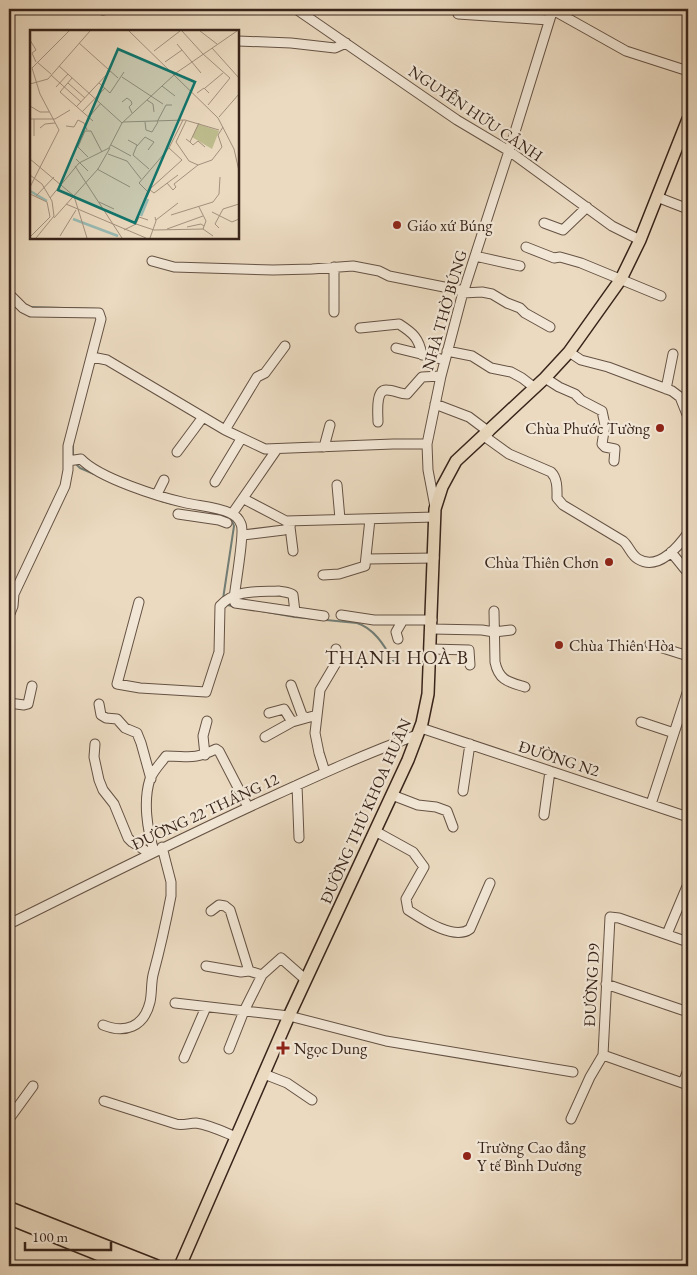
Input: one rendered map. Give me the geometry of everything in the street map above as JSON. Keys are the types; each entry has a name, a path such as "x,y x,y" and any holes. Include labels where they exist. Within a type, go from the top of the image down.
{"highway":[{"path":"9,1208 156,1266"},
{"path":"9,1218 128,1266"}],"main road":[{"name":"ĐƯỜNG THỦ KHOA HUÂN","path":"180,1266 289,1016 392,795 419,732 428,694 435,513 442,487 456,462 535,388 569,352 621,279 640,240 688,119"}],"street":[{"name":"NGUYỄN HỮU CẢNH","path":"296,9 457,120 509,151 612,226 640,240"},
{"path":"552,9 626,51 688,71"},
{"name":"NHÀ THỜ BÚNG","path":"435,513 428,470 428,444 441,376 464,292 552,9"},
{"path":"458,14 549,20"},
{"path":"239,41 291,43 335,48 346,43"},
{"path":"657,197 688,208"},
{"path":"544,223 563,230 587,207"},
{"path":"526,247 554,258 560,257 581,263 660,296"},
{"path":"475,256 520,266"},
{"path":"152,261 174,267 273,270 353,266 378,271 389,276 464,292 492,294 520,308 525,313 550,327"},
{"path":"334,267 334,312"},
{"path":"9,294 31,312 99,313 101,319 68,446 74,460 65,486 14,594 13,606 9,616"},
{"path":"360,328 399,324 420,342 422,354"},
{"path":"225,430 257,377 265,373 285,346"},
{"path":"396,348 422,354 472,356 491,368 510,372 522,378 535,388"},
{"path":"569,352 580,360 608,367 666,389 680,397 688,417"},
{"path":"666,389 673,354"},
{"path":"92,357 107,360 225,430 265,449 428,444"},
{"path":"378,422 379,394 382,391 385,389 407,394 422,377 441,376"},
{"path":"545,378 602,411 605,425 602,444 615,450 614,461"},
{"path":"435,404 469,417 510,454 552,472 557,485 557,498 563,505 626,543 636,558 650,562 657,560 671,552 688,533"},
{"path":"177,452 202,417"},
{"path":"324,447 330,424"},
{"path":"215,482 241,439"},
{"path":"178,514 222,516 232,514 277,449"},
{"path":"74,460 80,459 95,470 222,516"},
{"path":"157,494 164,480"},
{"path":"337,485 340,519"},
{"path":"244,499 290,524 293,550"},
{"path":"242,536 284,530 290,524 435,513"},
{"path":"232,514 241,523 242,536 234,594 234,600 238,605 324,616"},
{"path":"323,575 362,568 366,564 370,518"},
{"path":"671,552 688,573"},
{"path":"367,559 434,558"},
{"path":"139,602 117,684 140,688 206,692 219,652 220,606 234,594 289,592 293,594 295,612"},
{"path":"494,611 495,662 498,673 509,682 525,687"},
{"path":"341,615 374,620 403,620 494,632 510,630"},
{"path":"398,639 396,632 403,620"},
{"path":"650,644 688,656"},
{"path":"430,648 469,650 470,665"},
{"path":"325,772 316,743 317,715 320,690 336,663 336,649"},
{"path":"290,685 302,715 305,717"},
{"path":"9,703 28,704 32,686"},
{"path":"651,804 688,690"},
{"path":"99,704 101,715 106,718 117,719 125,728 137,733 150,779 146,804 148,826 155,850 171,882 171,896 146,1014 129,1029 114,1030 103,1025"},
{"path":"269,713 284,708 292,722"},
{"path":"265,737 292,722 317,715"},
{"path":"205,755 203,736 206,721"},
{"path":"641,722 674,733"},
{"name":"ĐƯỜNG N2","path":"419,732 470,744 688,817"},
{"name":"ĐƯỜNG 22 THÁNG 12","path":"9,924 155,850 325,772 419,732"},
{"path":"95,744 95,768 103,790 114,804 128,838 155,850"},
{"path":"463,791 470,744"},
{"path":"150,779 166,756 195,758 216,749 219,751 248,807"},
{"path":"544,815 550,771"},
{"path":"297,785 299,838"},
{"path":"392,795 418,805 436,807 447,811 453,827"},
{"path":"375,831 413,852 424,867 406,899 408,910 429,923 458,934 465,933 470,929 490,883"},
{"path":"688,884 668,934 688,942"},
{"path":"211,911 219,905 226,906 230,910 249,971"},
{"name":"ĐƯỜNG D9","path":"603,1055 609,921 611,917 615,916 668,934"},
{"path":"229,1049 244,1011 262,975 281,958 306,980"},
{"path":"206,966 241,972 249,971 262,975"},
{"path":"606,984 688,1012"},
{"path":"176,1003 289,1016 386,1041 573,1072"},
{"path":"184,1058 206,1007"},
{"path":"572,1119 590,1077 603,1055 686,1084 688,1070"},
{"path":"264,1074 287,1082 312,1100"},
{"path":"9,1119 33,1086"},
{"path":"104,1101 182,1126 193,1123 200,1124 236,1137"}],"waterway":[{"path":"29,307 97,309"},
{"path":"73,441 73,456"},
{"path":"75,463 80,468 94,474"},
{"path":"161,501 173,504"},
{"path":"223,599 234,526 231,518"},
{"path":"227,605 295,617 357,623 375,635 396,665"}],"place":[{"name":"Giáo xứ Búng","path":"397,225"},
{"name":"Chùa Phước Tường","path":"660,428"},
{"name":"Chùa Thiên Chơn","path":"609,562"},
{"name":"Chùa Thiên Hòa","path":"559,645"},
{"name":"Ngọc Dung","path":"283,1048"},
{"name":"Trường Cao đẳng Y tế Bình Dương","path":"467,1156"}],"district":[{"name":"THẠNH HOÀ B","path":"397,657"}]}
